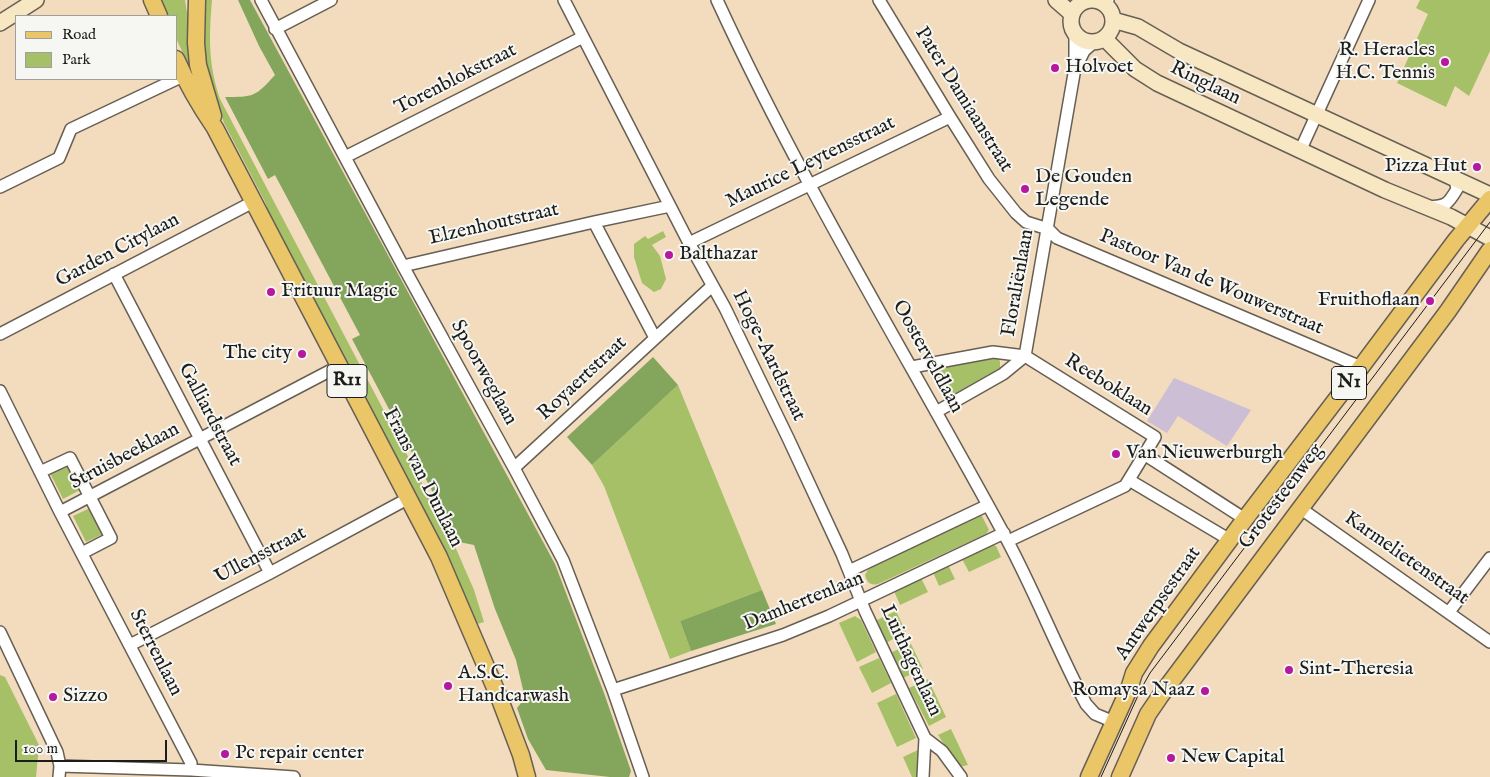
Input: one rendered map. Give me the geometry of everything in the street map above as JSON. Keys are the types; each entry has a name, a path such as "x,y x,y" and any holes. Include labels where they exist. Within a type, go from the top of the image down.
{"main road":[{"path":"152,0 159,15"},
{"name":"Frans van Dunlaan","path":"197,0 196,43 198,65 210,102 215,128"},
{"name":"Frans van Dunlaan","path":"178,64 197,101 215,128 439,557 461,604 499,697 527,777"},
{"name":"N1","path":"1468,226 1490,199"},
{"name":"Grotesteenweg","path":"1230,540 1468,226"},
{"name":"Grotesteenweg","path":"1120,777 1148,714 1448,311 1490,250"},
{"name":"Antwerpsestraat","path":"1089,777 1134,673 1143,657 1230,540"}],"street":[{"path":"0,23 36,0"},
{"name":"Spoorweglaan","path":"261,0 563,560 613,690 643,777"},
{"path":"276,29 331,0"},
{"name":"Hoge-Aardstraat","path":"564,0 689,243 725,308 784,429 849,571 860,600"},
{"name":"Oosterveldlaan","path":"717,0 738,46 808,184 1006,537 1086,704 1095,714 1114,722"},
{"name":"Pater Damiaanstraat","path":"879,0 989,180 1016,213 1026,222 1048,229"},
{"path":"1056,0 1078,6 1091,0 1107,2 1112,15 1112,27 1109,33 1099,40"},
{"path":"1300,151 1369,0"},
{"path":"1075,32 1071,22 1078,6"},
{"name":"Ringlaan","path":"1113,20 1138,28 1178,51 1490,195"},
{"name":"Ringlaan","path":"1075,32 1083,40 1099,40 1134,69 1157,83 1300,151 1386,190 1429,207 1490,238"},
{"name":"Floraliënlaan","path":"1025,356 1075,68 1075,32"},
{"name":"Torenblokstraat","path":"345,156 582,38"},
{"name":"Floraliënlaan","path":"1075,68 1084,51 1099,40"},
{"path":"178,78 183,76"},
{"path":"0,187 60,158 71,129 175,80"},
{"name":"Maurice Leytensstraat","path":"689,243 950,117"},
{"path":"1429,207 1442,207 1447,204 1457,189 1455,179"},
{"name":"Garden Citylaan","path":"0,334 253,202"},
{"name":"Elzenhoutstraat","path":"403,266 670,206"},
{"path":"594,222 655,338"},
{"name":"Pastoor Van de Wouwerstraat","path":"1048,229 1057,238 1362,367"},
{"name":"Galliardstraat","path":"114,274 270,573"},
{"name":"Royaertstraat","path":"514,468 712,286"},
{"path":"912,368 992,352 1025,356"},
{"path":"936,412 1003,374 1025,356"},
{"name":"Reeboklaan","path":"1025,356 1155,437 1144,454"},
{"name":"Struisbeeklaan","path":"60,512 339,366"},
{"name":"Sterrenlaan","path":"0,391 60,512 191,763 191,770"},
{"path":"1144,454 1245,519"},
{"name":"Damhertenlaan","path":"613,690 783,635 1125,486 1144,454"},
{"path":"40,472 70,458 90,496 111,538 82,554"},
{"path":"1129,480 1230,540"},
{"name":"Ullensstraat","path":"130,645 270,573 409,498"},
{"name":"Damhertenlaan","path":"849,571 988,505"},
{"name":"Karmelietenstraat","path":"1300,508 1490,642"},
{"path":"1449,612 1490,558"},
{"name":"Luithagenlaan","path":"860,600 925,738 942,751 961,777"},
{"path":"0,632 5,655 57,752 60,771 191,770 230,775 294,777"},
{"name":"Luithagenlaan","path":"923,777 925,738"}],"shaded area":[{"path":"1174,378 1251,410 1227,446 1178,416 1167,433 1147,421"}],"green space":[{"path":"160,0 185,0 188,19 188,50 193,71 191,71 178,42 178,15 167,15"},
{"path":"203,0 212,0 210,50 213,74 220,99 454,544 474,590 484,622 477,624 445,554 273,224 265,202 224,123 206,70 202,43"},
{"path":"238,0 250,0 555,564 604,693 631,771 629,777 610,777 546,770 528,739 517,708 525,698 516,660 495,609 474,545 459,542 352,339 360,335 275,175 268,179 225,97 242,97 258,92 275,75 259,46"},
{"name":"R. Heracles H.C. Tennis","path":"1420,0 1490,0 1490,51 1469,96 1455,86 1446,107 1397,83 1428,14 1416,8"},
{"path":"663,231 666,237 652,245 660,256 666,279 661,289 654,292 642,283 634,257 634,244 645,236 648,239"},
{"path":"653,357 678,385 592,465 567,437"},
{"path":"994,358 1000,361 1000,368 950,396 944,393 936,381 934,370 936,369"},
{"path":"678,385 762,590 680,621 691,651 670,659 604,486 592,465"},
{"path":"68,464 80,490 63,499 50,473"},
{"path":"90,508 103,534 86,542 73,516"},
{"path":"982,516 989,530 986,534 878,584 871,584 867,580 865,575 869,568"},
{"path":"993,545 996,546 1001,557 969,572 962,559"},
{"path":"948,565 955,579 939,586 933,572"},
{"path":"921,578 928,592 900,605 894,591"},
{"path":"762,590 776,624 691,651 680,621"},
{"path":"896,611 906,632 886,643 877,620"},
{"path":"855,616 861,620 876,652 857,662 839,623"},
{"path":"911,644 923,669 903,678 892,652"},
{"path":"879,658 891,683 872,693 859,667"},
{"path":"0,675 5,677 39,745 36,777 0,777"},
{"path":"928,679 946,717 929,726 909,688"},
{"path":"896,694 916,738 897,747 877,703"},
{"path":"951,729 968,765 959,767 938,735"},
{"path":"918,750 918,777 912,777 903,757"}],"tram line":[{"path":"1101,777 1150,673 1490,222"}],"place":[{"name":"R. Heracles H.C. Tennis","path":"1445,62"},
{"name":"Holvoet","path":"1055,68"},
{"name":"Pizza Hut","path":"1477,167"},
{"name":"De Gouden Legende","path":"1025,189"},
{"name":"Balthazar","path":"669,255"},
{"name":"Frituur Magic","path":"271,292"},
{"name":"Fruithoflaan","path":"1430,301"},
{"name":"The city","path":"302,354"},
{"name":"Van Nieuwerburgh","path":"1116,454"},
{"name":"Sint-Theresia","path":"1289,670"},
{"name":"A.S.C. Handcarwash","path":"448,686"},
{"name":"Romaysa Naaz","path":"1205,691"},
{"name":"Sizzo","path":"53,697"},
{"name":"Pc repair center","path":"225,754"},
{"name":"New Capital","path":"1171,758"}]}
